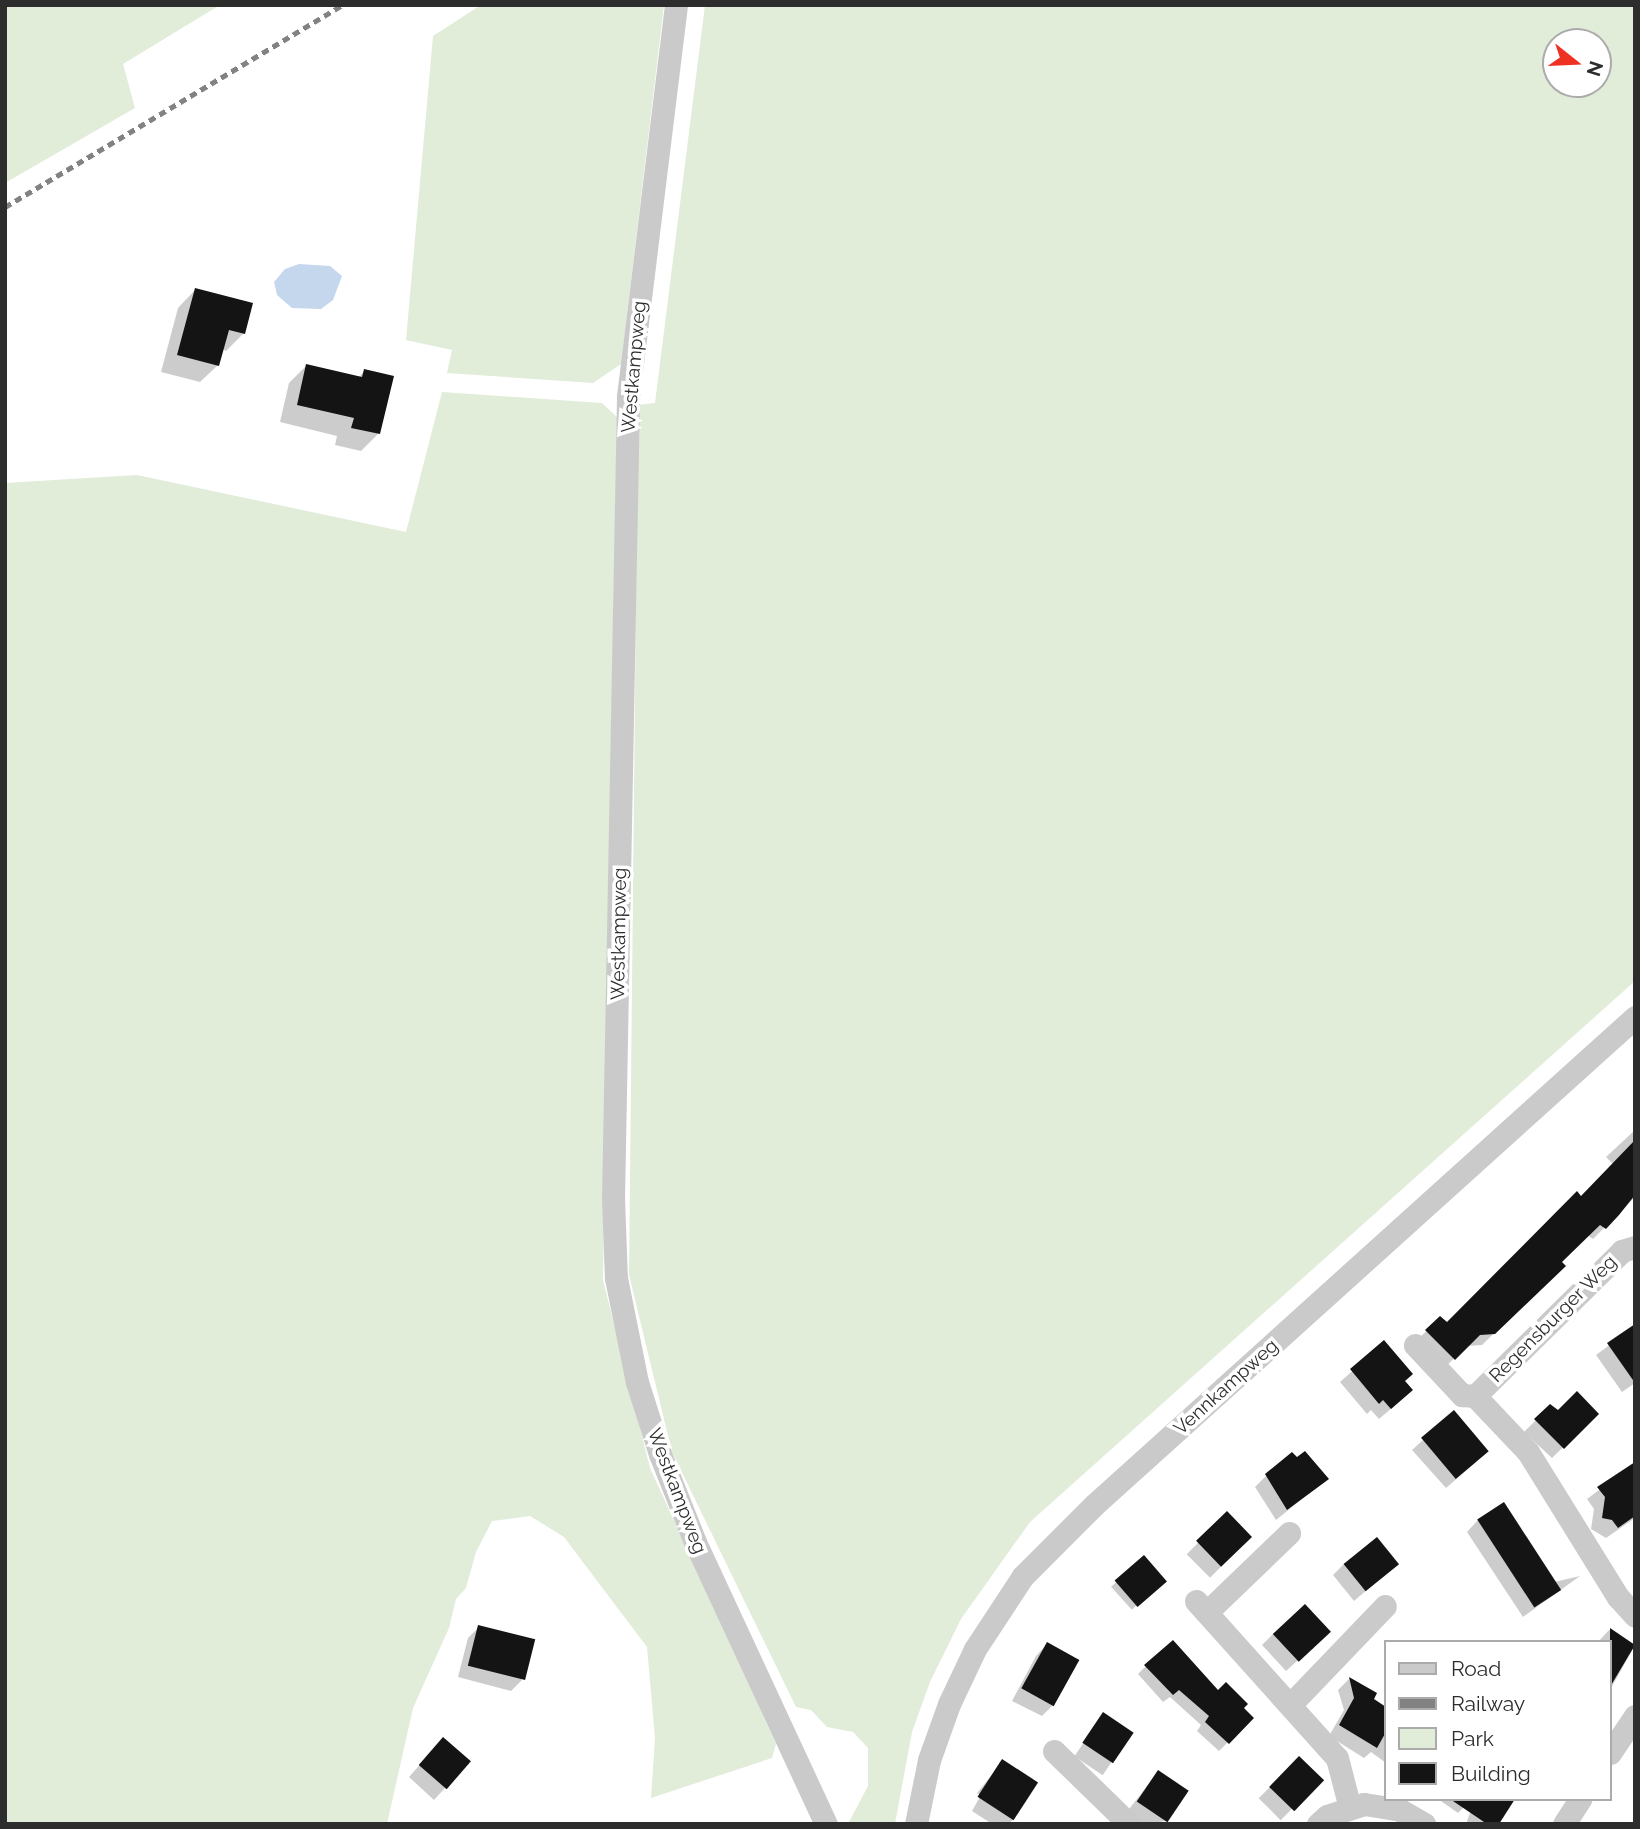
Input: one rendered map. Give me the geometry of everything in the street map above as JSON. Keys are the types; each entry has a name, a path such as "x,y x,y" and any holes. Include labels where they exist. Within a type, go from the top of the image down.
{"street":[{"name":"Westkampweg","path":"676,5 628,397 613,1198 616,1278 637,1382 660,1454 695,1542 826,1824"},
{"name":"Vennkampweg","path":"916,1824 929,1760 949,1704 975,1649 1023,1576 1094,1505 1635,1017"},
{"name":"Regensburger Weg","path":"1475,1396 1622,1251 1635,1247"},
{"name":"Regensburger Weg","path":"1415,1345 1462,1395 1475,1396 1528,1452 1618,1597 1635,1616"},
{"path":"1289,1533 1202,1606 1337,1758 1350,1808"},
{"path":"1290,1705 1385,1606"},
{"path":"1612,1751 1635,1716"},
{"path":"1054,1751 1129,1824"},
{"path":"1564,1824 1579,1801"},
{"path":"1318,1824 1350,1808 1385,1805 1424,1824"}],"green space":[{"path":"5,5 220,5 123,64 135,108 5,183"},
{"path":"481,5 664,5 621,364 593,383 447,373 452,350 406,340 433,36"},
{"path":"705,5 1635,5 1635,981 1030,1522 961,1619 930,1682 912,1732 895,1824 848,1824 868,1786 868,1748 853,1732 827,1727 811,1710 796,1707 672,1452 629,1275 638,405 655,403"},
{"path":"442,392 602,403 617,417 603,1280 650,1468 776,1744 772,1758 651,1798 655,1738 647,1647 564,1537 530,1516 492,1521 476,1552 466,1588 456,1599 449,1628 413,1708 387,1824 5,1824 5,483 137,475 406,532"}],"water":[{"path":"299,264 330,266 342,276 333,300 321,309 292,308 277,295 274,282 285,269"}],"building":[{"path":"195,288 253,303 245,334 229,330 219,366 177,355"},
{"path":"306,364 362,377 364,369 394,376 380,434 351,428 354,418 297,405"},
{"path":"1635,1140 1635,1195 1619,1215 1606,1229 1600,1225 1562,1262 1566,1266 1495,1334 1480,1335 1455,1360 1425,1330 1440,1316 1447,1322 1577,1191 1581,1196"},
{"path":"1635,1324 1635,1383 1607,1343"},
{"path":"1384,1340 1413,1374 1405,1381 1413,1390 1391,1409 1383,1400 1379,1404 1350,1369"},
{"path":"1577,1391 1599,1414 1564,1449 1534,1419 1550,1404 1558,1410"},
{"path":"1454,1410 1489,1451 1456,1479 1421,1438"},
{"path":"1305,1451 1329,1479 1287,1510 1265,1474 1292,1452 1297,1457"},
{"path":"1635,1462 1635,1516 1618,1528 1612,1520 1602,1518 1605,1497 1597,1487"},
{"path":"1504,1502 1561,1590 1534,1607 1477,1519"},
{"path":"1227,1511 1252,1537 1221,1567 1196,1541"},
{"path":"1377,1537 1399,1564 1366,1591 1344,1564"},
{"path":"1144,1555 1167,1581 1138,1607 1115,1581"},
{"path":"1305,1604 1331,1632 1299,1662 1273,1634"},
{"path":"478,1625 535,1639 525,1680 468,1666"},
{"path":"1610,1628 1635,1645 1612,1684 1612,1640"},
{"path":"1173,1640 1218,1690 1226,1682 1248,1704 1244,1708 1254,1718 1229,1744 1205,1722 1209,1716 1179,1690 1173,1695 1144,1665"},
{"path":"1047,1642 1079,1660 1054,1706 1021,1688"},
{"path":"1349,1677 1377,1693 1374,1699 1384,1706 1384,1736 1377,1748 1339,1725 1354,1698"},
{"path":"1103,1712 1134,1733 1113,1763 1082,1743"},
{"path":"443,1737 471,1761 447,1789 419,1765"},
{"path":"1299,1756 1324,1780 1294,1811 1269,1787"},
{"path":"1002,1759 1038,1782 1014,1820 977,1797"},
{"path":"1158,1770 1189,1791 1167,1822 1137,1802"},
{"path":"1453,1801 1514,1801 1499,1824 1487,1824"}],"railway":[{"path":"5,207 342,5"}]}
